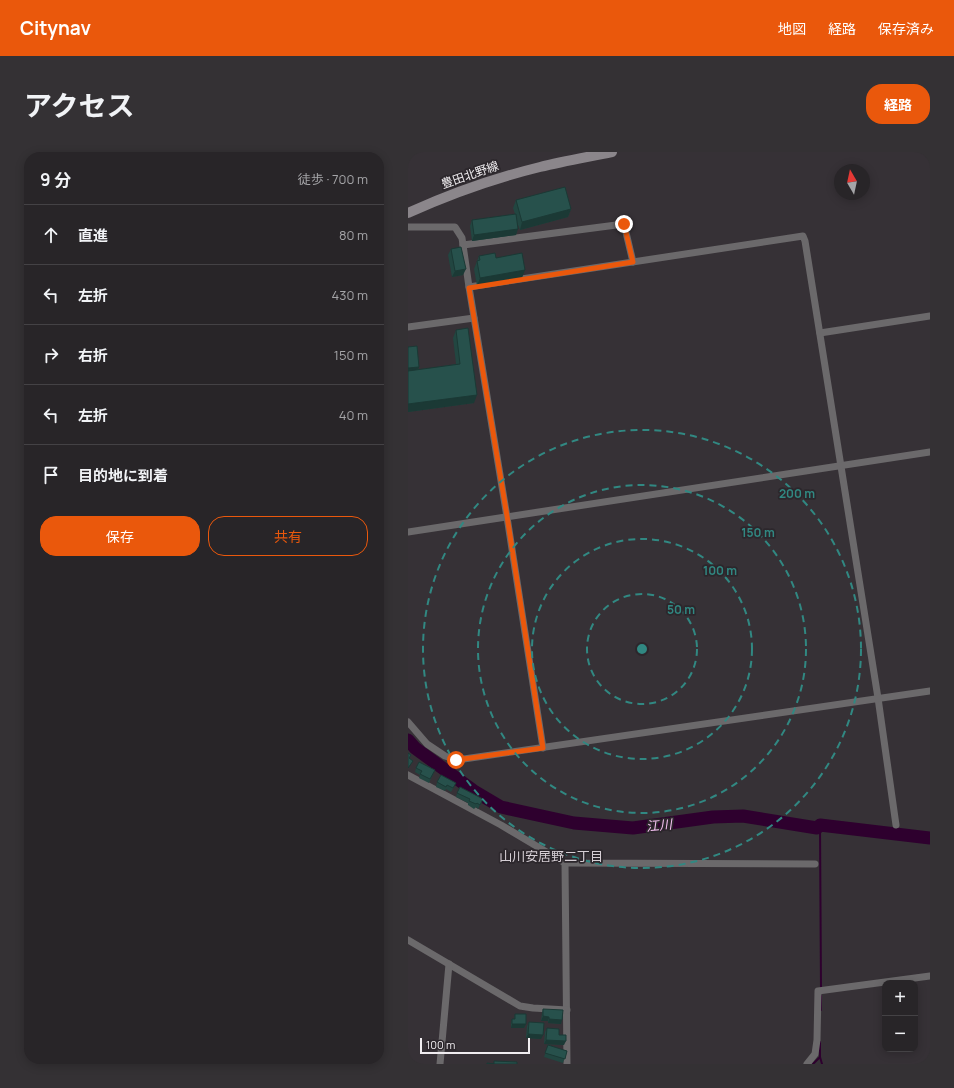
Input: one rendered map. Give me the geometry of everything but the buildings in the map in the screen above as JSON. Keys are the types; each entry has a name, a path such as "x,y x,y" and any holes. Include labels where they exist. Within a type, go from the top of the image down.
{"main road":[{"name":"豊田北野線","path":"408,213 442,198 509,176 540,167 612,152"}],"street":[{"path":"462,245 624,224 633,262"},
{"path":"408,227 455,227 462,238 543,748"},
{"path":"469,288 803,236 820,333 878,698 896,825"},
{"path":"820,333 930,316"},
{"path":"408,327 474,318"},
{"path":"408,532 930,452"},
{"path":"408,722 427,744 445,756 456,760 930,691"},
{"path":"408,775 501,825 564,863 815,864"},
{"path":"564,863 567,1064"},
{"path":"408,940 520,1006 567,1010"},
{"path":"440,1064 449,964"},
{"path":"807,1064 816,1054 818,991 930,976"}],"waterway":[{"name":"江川","path":"408,740 415,748 474,791 501,807 574,823 633,828 713,817 743,816 817,828 820,825 930,838"},
{"path":"820,825 821,990"},
{"path":"821,996 821,1010"},
{"path":"820,1042 820,1057"},
{"path":"813,1064 820,1057 822,1064"}],"district":[{"name":"山川安居野二丁目","path":"551,856"}],"route":[{"path":"456,760 543,748 489,402 469,288 633,262 624,224"}]}
